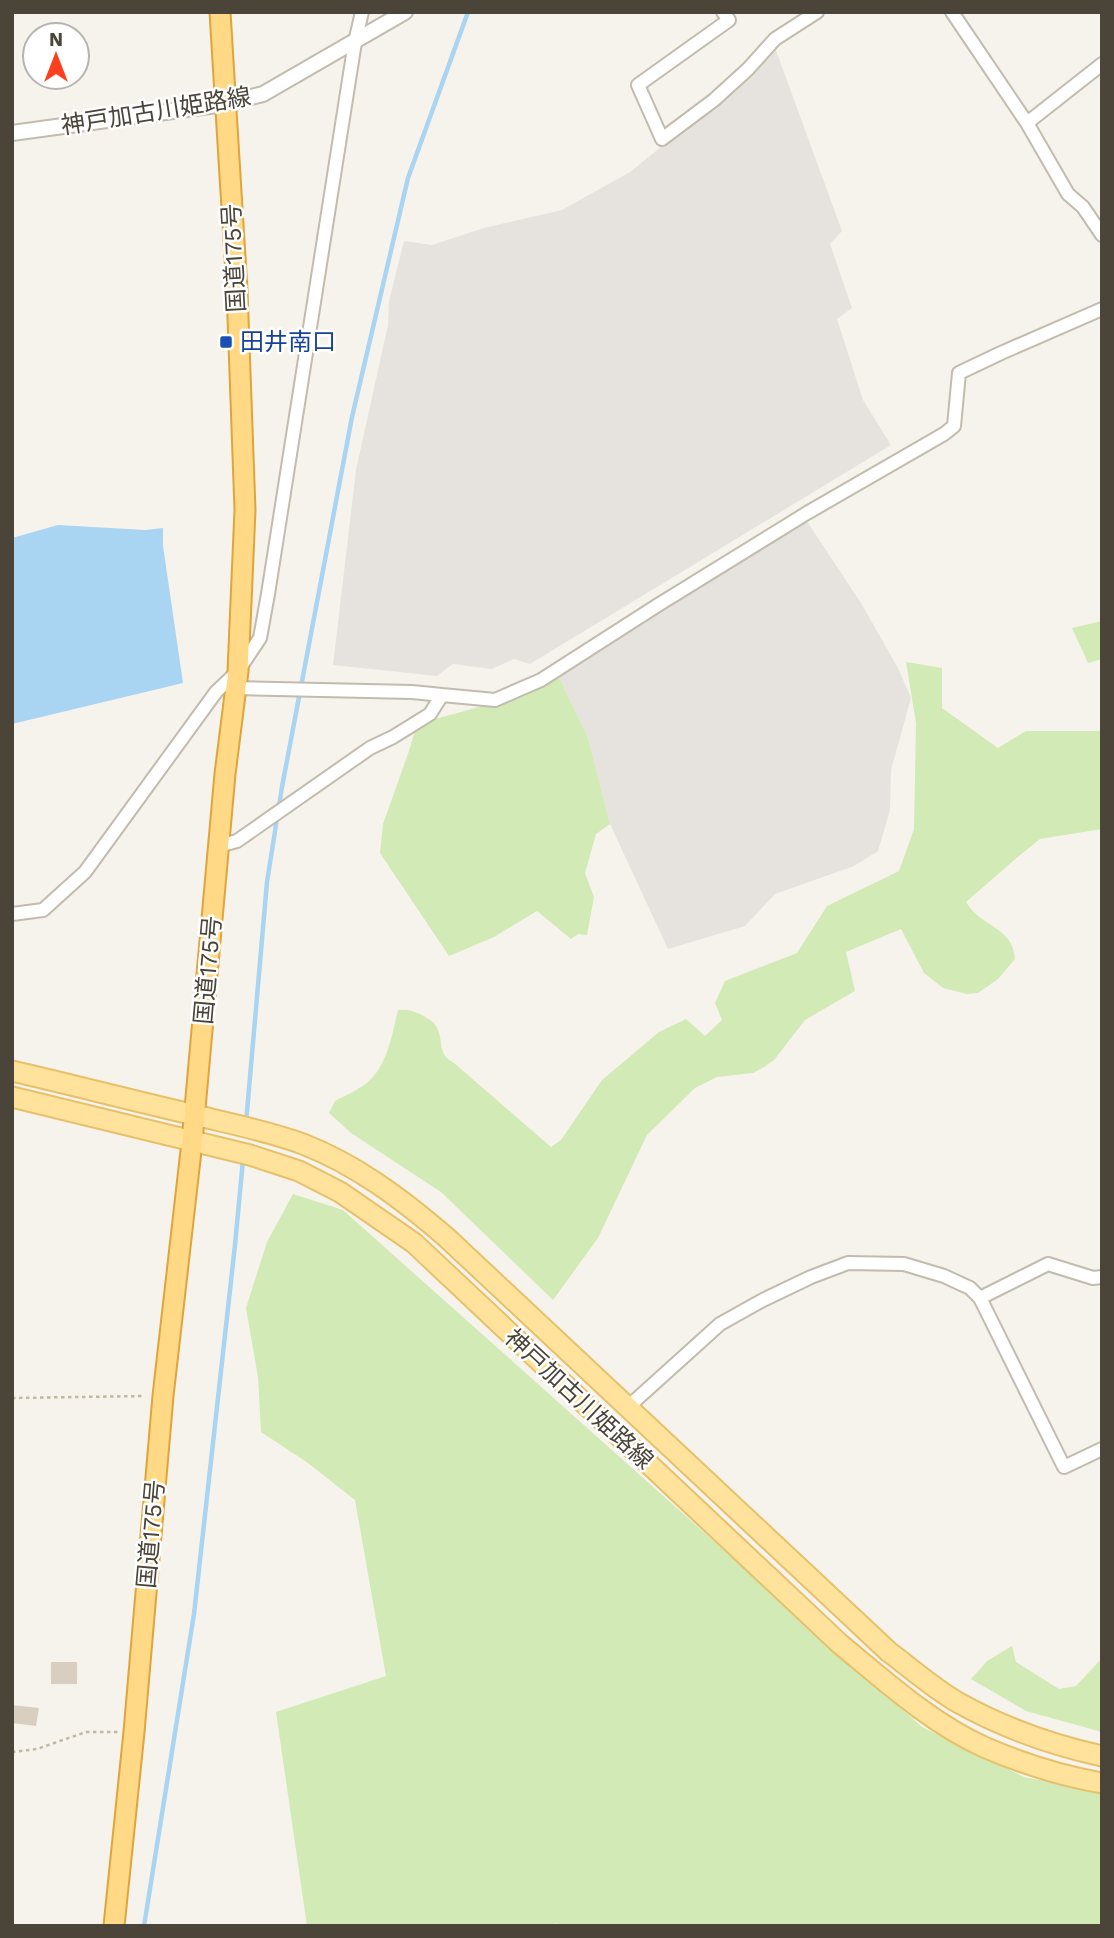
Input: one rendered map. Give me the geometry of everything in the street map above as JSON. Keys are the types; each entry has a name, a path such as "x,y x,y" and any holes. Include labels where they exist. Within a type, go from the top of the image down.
{"highway":[{"name":"国道175号","path":"114,1926 163,1396 192,1142 237,679 245,510 237,290 220,12"}],"main road":[{"name":"神戸加古川姫路線","path":"12,1070 251,1128 304,1144 382,1185 446,1237 880,1643 926,1680 957,1702 1012,1728 1075,1750 1102,1756"},
{"name":"神戸加古川姫路線","path":"12,1097 250,1155 299,1171 340,1192 414,1244 840,1644 900,1693 942,1723 983,1746 1040,1767 1102,1783"}],"street":[{"path":"12,914 43,911 85,872 216,692 237,679 260,638 362,12"},
{"name":"神戸加古川姫路線","path":"12,133 224,104 263,94 405,12"},
{"path":"723,12 729,20 638,85 662,139 714,100 748,69 775,39 817,12"},
{"path":"953,12 1027,123 1069,194 1083,206 1102,235"},
{"path":"1027,123 1102,64"},
{"path":"237,679 495,700 541,680 807,513 944,435 954,426 959,373 1102,309"},
{"path":"219,846 237,841 370,747 393,737 430,714 442,695"},
{"path":"628,1407 720,1324 763,1300 848,1263 904,1264 944,1276 970,1288 980,1298 1064,1467 1102,1449"},
{"path":"980,1298 1048,1264 1093,1278 1102,1277"}],"path":[{"path":"12,1398 163,1396"},
{"path":"12,1752 37,1749 86,1732 134,1732"}],"shaded area":[{"path":"774,45 842,231 830,244 852,308 837,319 863,400 891,445 530,664 514,659 492,669 453,664 437,676 333,665 356,470 388,325 389,301 404,241 432,245 484,228 562,210 630,172 708,109"},
{"path":"806,520 861,603 898,668 911,698 891,770 890,810 878,851 854,866 775,894 745,926 668,949 610,824 588,738 558,675"}],"green space":[{"path":"1102,621 1102,659 1088,663 1072,628"},
{"path":"906,662 942,668 942,708 998,748 1026,731 1102,731 1102,829 1040,839 966,902 972,911 1003,933 1013,948 1015,959 998,979 978,993 967,994 943,988 924,973 901,929 846,952 855,991 805,1020 774,1060 764,1067 753,1073 717,1077 695,1088 647,1135 598,1238 553,1300 441,1192 351,1133 329,1113 335,1101 364,1085 378,1070 391,1040 398,1010 420,1014 432,1022 439,1033 445,1056 551,1147 561,1140 602,1080 659,1032 686,1019 705,1036 722,1020 715,1003 725,981 797,953 827,906 899,871 914,829 916,723"},
{"path":"558,675 588,738 610,824 596,834 585,873 594,897 587,935 578,934 571,939 537,911 494,937 449,956 380,853 383,824 417,724 490,704"},
{"path":"293,1194 343,1210 922,1727 1024,1777 1102,1792 1102,1926 562,1926 555,1923 553,1926 307,1926 276,1712 386,1676 355,1500 308,1463 261,1432 258,1377 246,1308 267,1242"},
{"path":"1012,1646 1016,1662 1059,1689 1076,1686 1102,1658 1102,1732 1026,1711 971,1679 987,1661"}],"water":[{"path":"58,525 145,530 163,528 163,546 183,683 12,724 12,538"}],"building":[{"path":"51,1662 77,1662 77,1684 51,1684"},
{"path":"12,1705 39,1708 36,1726 12,1723"}],"waterway":[{"path":"246,1123 267,882 282,787 352,417 408,178 468,12"},
{"path":"144,1926 194,1614 243,1160"}],"place":[{"name":"田井南口","path":"226,342"}]}
